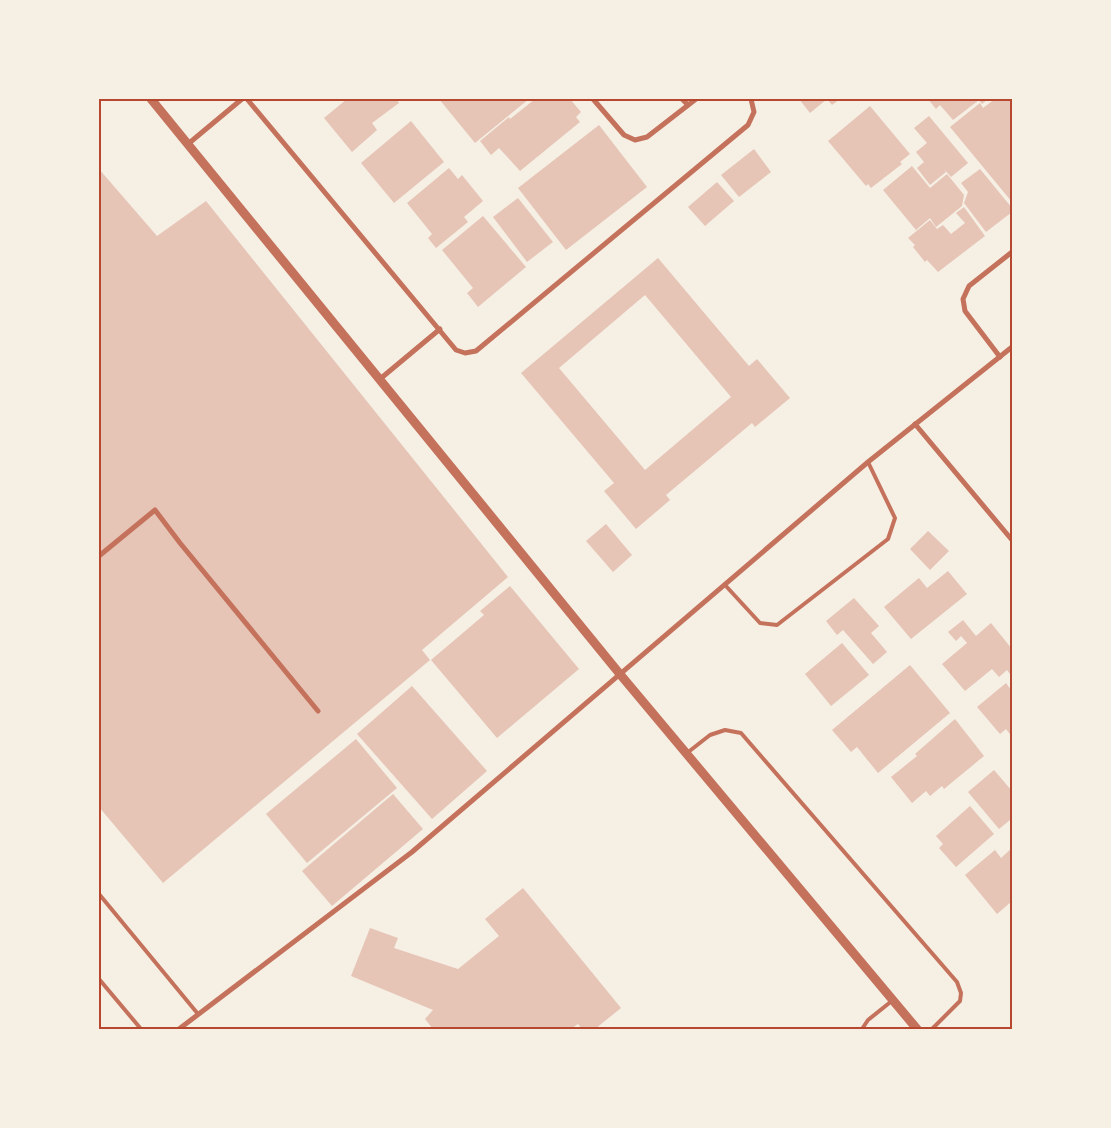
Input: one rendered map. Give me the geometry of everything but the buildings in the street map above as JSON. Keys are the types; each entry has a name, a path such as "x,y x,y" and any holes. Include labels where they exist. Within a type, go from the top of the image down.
{"street":[{"path":"151,99 619,673 917,1029"},
{"path":"188,144 242,99"},
{"path":"247,99 456,350 464,353 476,351 748,125 754,112 751,99"},
{"path":"593,99 624,135 635,140 647,137 696,99"},
{"path":"682,99 688,106"},
{"path":"1000,357 964,310 963,299 965,292 970,286 1012,252"},
{"path":"380,379 440,329"},
{"path":"179,1029 412,852 868,462 1012,347"},
{"path":"915,424 1012,540"},
{"path":"99,556 155,510 318,711"}],"lane":[{"path":"726,585 760,624 777,626 888,539 895,518 868,462"},
{"path":"686,754 710,735 725,730 741,733 957,982 961,993 960,1001 932,1029"},
{"path":"99,894 198,1014"},
{"path":"99,978 141,1029"},
{"path":"862,1029 868,1020 893,1000"}]}
